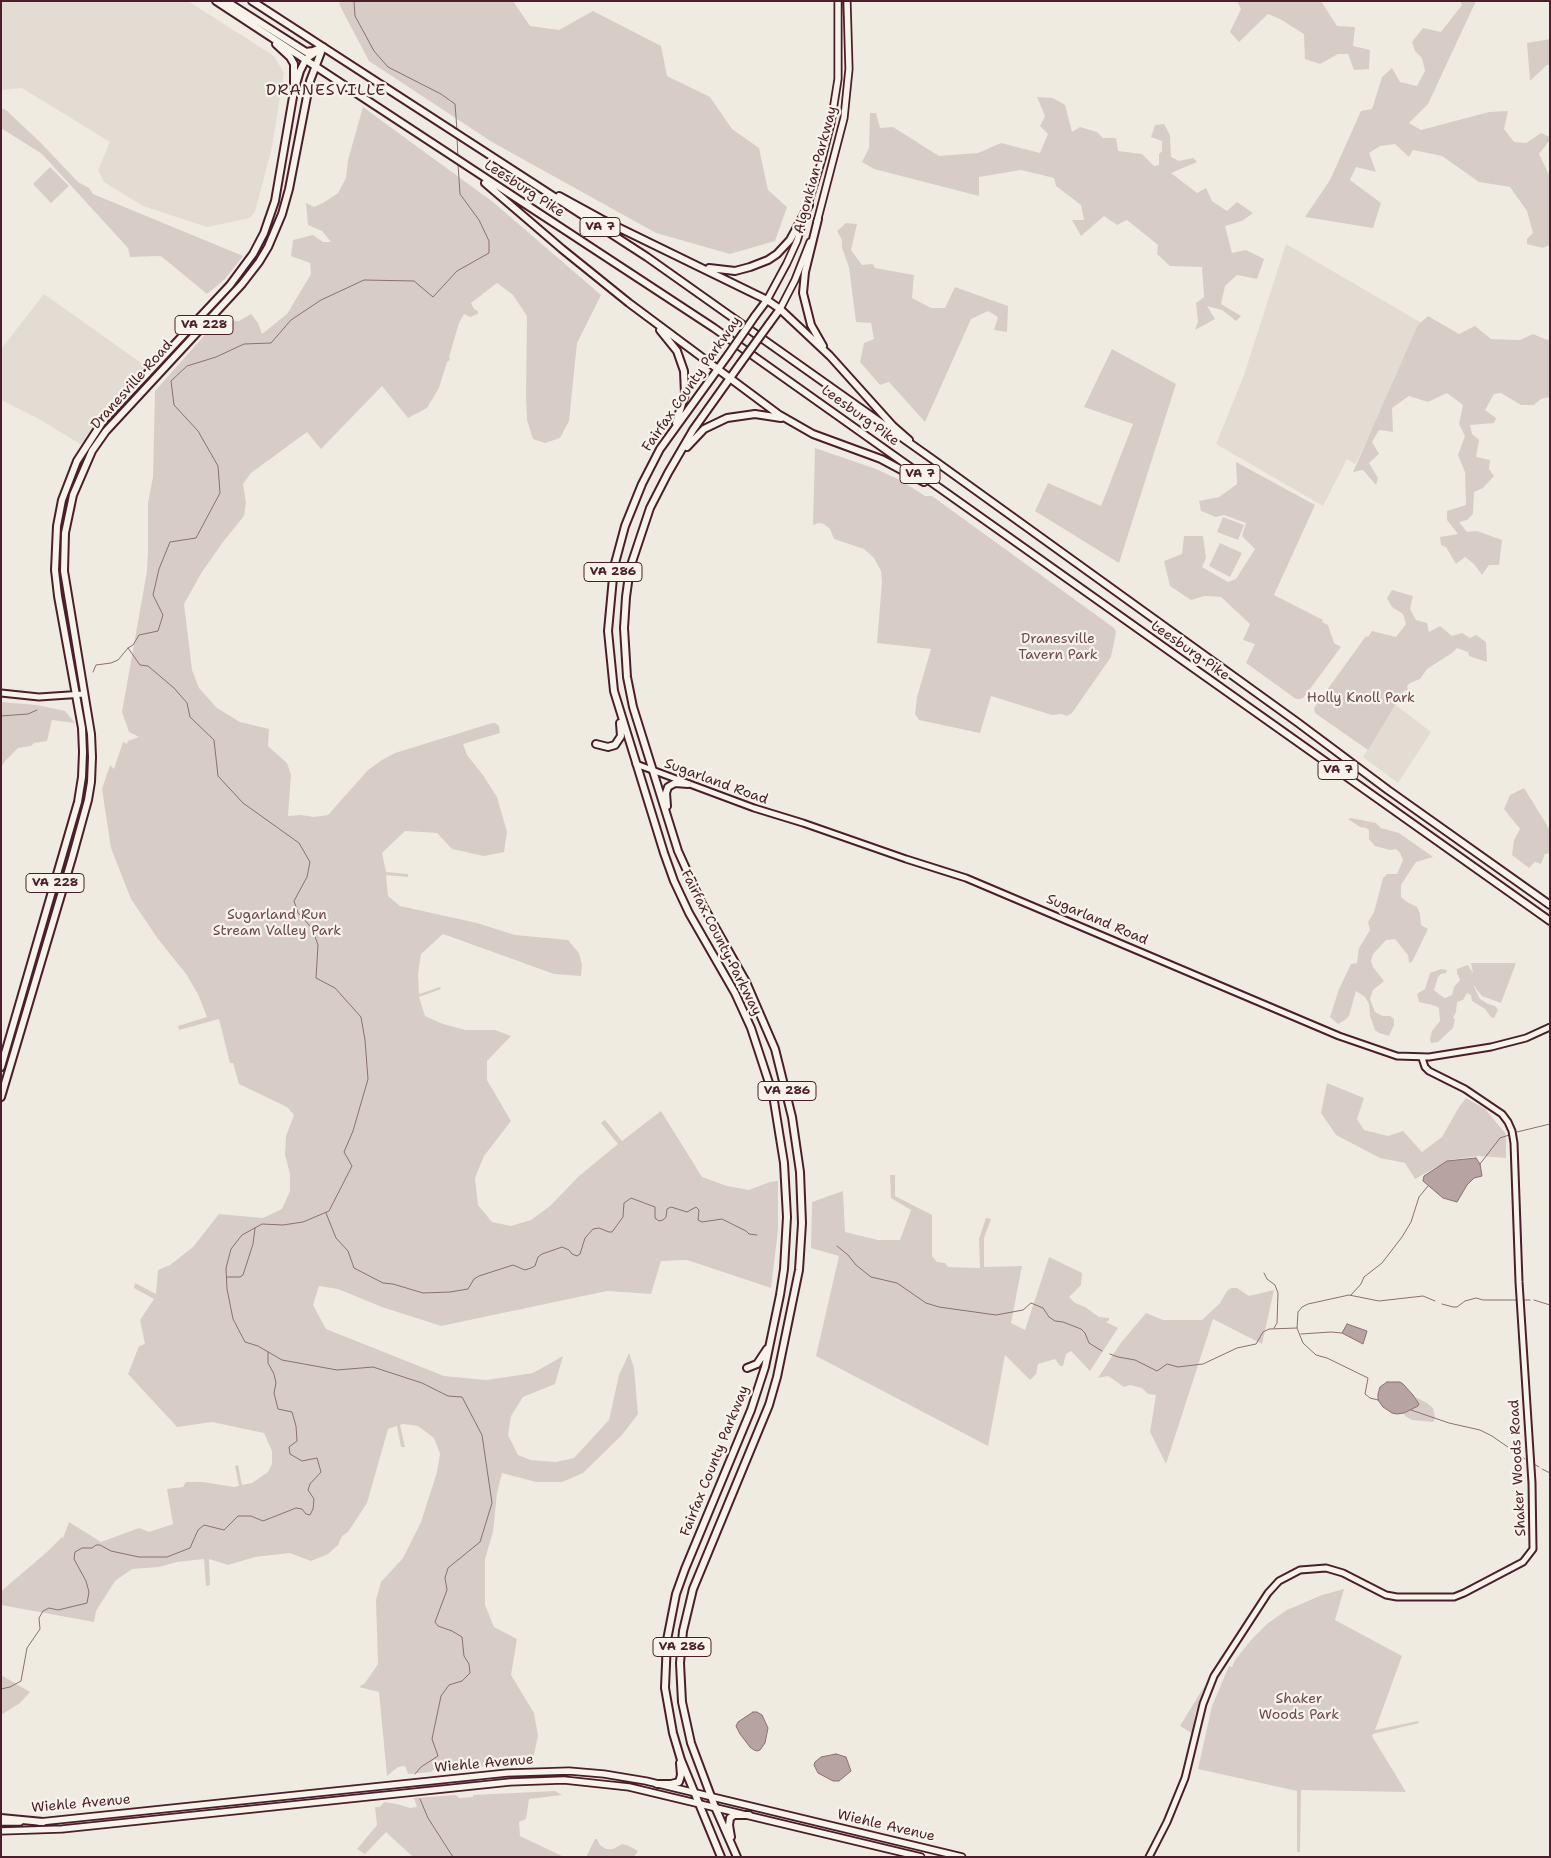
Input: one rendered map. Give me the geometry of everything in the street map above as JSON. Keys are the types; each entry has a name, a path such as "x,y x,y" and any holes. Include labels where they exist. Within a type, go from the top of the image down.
{"main road":[{"name":"Leesburg Pike","path":"216,1 714,328 1550,921"},
{"path":"226,1 306,52 323,47"},
{"name":"Leesburg Pike","path":"252,1 647,257 935,461 1297,722 1388,790 1550,905"},
{"name":"Algonkian Parkway","path":"767,300 792,254 809,205 826,145 836,99 839,67 838,1"},
{"name":"Algonkian Parkway","path":"780,309 795,280 818,219 841,133 849,69 847,1"},
{"path":"258,28 292,60 294,91"},
{"path":"306,59 323,47"},
{"name":"Dranesville Road","path":"1,1097 88,800 92,770 92,747 63,559 67,520 77,484 92,452 112,423 242,284 268,247 282,214 289,189 309,88 315,65 323,47"},
{"name":"Dranesville Road","path":"1,1067 80,796 83,752 82,728 58,596 54,556 60,509 70,478 85,447 103,421 230,285 253,254 264,233 275,201 294,91 306,59"},
{"path":"492,157 601,219 767,300 780,309 830,356 893,426 935,461"},
{"path":"467,167 629,303 729,379 791,422 822,438 890,463 953,498"},
{"path":"691,262 727,271 759,265 777,254 790,240 809,205"},
{"path":"818,219 805,272 804,293 811,325 830,356"},
{"name":"Fairfax County Parkway","path":"721,1857 678,1752 671,1727 665,1688 665,1663 670,1619 676,1594 758,1392 769,1346 780,1295 786,1246 787,1217 784,1163 773,1095 760,1052 735,993 689,912 674,881 664,853 617,704 611,678 608,615 612,582 625,526 642,484 660,449 767,300"},
{"path":"629,303 673,344 684,371 686,388 682,406 676,424 660,449"},
{"name":"Fairfax County Parkway","path":"737,1856 692,1749 683,1713 680,1681 683,1631 693,1589 769,1405 777,1377 800,1270 802,1194 792,1117 775,1049 746,982 691,883 678,851 652,771 633,706 627,677 624,611 630,568 650,508 694,430 780,309"},
{"path":"676,459 704,429 727,418 744,414 763,415 791,422"},
{"path":"596,744 612,747 620,739 617,704"},
{"path":"670,827 666,790 671,784 688,784"},
{"path":"747,1368 757,1364 769,1346"},
{"path":"657,1784 674,1784 680,1780 681,1771 678,1752"},
{"name":"Wiehle Avenue","path":"1,1822 43,1822 531,1771 569,1771 604,1774 657,1784 962,1857"},
{"name":"Wiehle Avenue","path":"1,1831 62,1828 523,1781 578,1780 629,1787 921,1857"},
{"path":"737,1856 729,1830 730,1818 734,1815 749,1815"},
{"path":"1,1818 43,1822"}],"street":[{"path":"1,693 39,697 84,694"},
{"name":"Sugarland Road","path":"636,764 688,784 966,878 1340,1036 1397,1056 1422,1058 1500,1045 1526,1038 1550,1027"},
{"name":"Shaker Woods Road","path":"1149,1857 1167,1822 1185,1778 1199,1718 1208,1690 1226,1656 1268,1593 1279,1581 1300,1570 1326,1568 1343,1573 1380,1593 1392,1597 1454,1596 1464,1593 1523,1562 1533,1549 1532,1483 1519,1282 1512,1131 1502,1114 1465,1089 1429,1071 1425,1067 1422,1058"}],"shaded area":[{"path":"1,1 188,1 274,56 284,73 272,147 255,212 250,218 207,227 143,206 104,182 98,170 110,142 22,88 1,90"},
{"path":"1286,244 1425,325 1355,464 1347,459 1323,506 1216,444 1244,375"},
{"path":"44,294 151,370 133,388 85,447 39,419 1,400 1,349"},
{"path":"1396,705 1431,732 1398,783 1363,757"},
{"path":"1476,1158 1480,1164 1482,1176 1474,1178 1467,1185 1457,1202 1443,1198 1423,1181 1424,1176 1447,1161"},
{"path":"1347,1324 1367,1331 1363,1344 1342,1333"},
{"path":"1387,1382 1400,1382 1403,1384 1413,1395 1419,1404 1418,1406 1404,1413 1397,1414 1383,1407 1378,1400 1378,1394 1380,1387"},
{"path":"753,1712 762,1715 768,1728 765,1743 757,1751 750,1747 736,1726 738,1722"},
{"path":"836,1754 846,1757 851,1771 839,1781 833,1781 818,1773 814,1765 821,1757"}],"green space":[{"path":"339,1 513,1 530,26 559,30 593,11 661,46 667,76 710,97 732,129 759,148 768,190 787,207 775,241 730,254 656,233 492,142 369,61"},
{"path":"1237,1 1321,1 1337,26 1355,27 1353,46 1370,50 1369,69 1354,70 1348,54 1338,54 1320,64 1305,59 1304,34 1268,14 1239,42 1230,32 1241,9"},
{"path":"1460,1 1476,1 1428,104 1409,123 1421,130 1489,112 1508,111 1504,129 1514,142 1526,143 1541,133 1550,137 1550,140 1539,154 1550,177 1550,245 1543,248 1527,244 1527,239 1533,233 1527,211 1510,187 1479,182 1442,156 1413,150 1409,157 1395,144 1380,146 1369,153 1376,172 1356,167 1350,180 1381,203 1373,228 1305,217 1330,180 1361,111 1372,109 1382,77 1392,68 1400,82 1417,86 1425,71 1422,58 1415,51 1412,42 1423,28 1441,32 1462,5"},
{"path":"1550,39 1550,65 1547,65 1530,81 1527,43"},
{"path":"1037,97 1053,98 1065,105 1072,132 1080,127 1097,132 1103,138 1116,138 1118,151 1142,154 1154,166 1159,165 1162,141 1151,137 1155,125 1164,124 1170,135 1171,157 1179,161 1193,158 1197,162 1171,173 1197,193 1206,188 1212,201 1227,211 1237,202 1253,213 1242,221 1225,226 1232,253 1246,250 1264,259 1257,279 1237,275 1225,286 1221,304 1241,316 1236,321 1222,310 1207,306 1215,319 1195,330 1198,322 1196,303 1204,297 1202,267 1170,266 1157,254 1158,245 1127,220 1117,225 1104,216 1081,236 1072,220 1084,220 1081,205 1056,186 1054,178 1021,170 979,177 979,196 874,169 862,162 869,148 870,113 876,113 880,128 893,127 939,156 978,153 1001,143 1040,153 1048,134 1040,126 1045,116"},
{"name":"Sugarland Run Stream Valley Park","path":"363,107 493,202 601,295 577,343 569,421 560,438 545,443 533,439 527,420 527,316 513,295 497,283 471,303 474,309 478,311 478,314 470,317 464,314 459,323 449,357 450,360 447,362 439,388 427,408 408,418 382,386 321,449 307,432 251,473 243,484 246,503 244,516 202,572 184,604 192,670 199,688 217,708 240,722 269,729 268,746 287,763 291,775 288,816 314,817 328,815 368,770 395,753 492,723 499,726 500,733 463,744 467,755 497,797 507,832 504,852 484,856 452,849 437,833 405,831 382,853 386,872 408,874 408,877 386,875 388,896 400,906 477,923 515,935 568,940 579,953 582,965 581,976 554,974 443,934 421,954 418,974 419,994 440,987 441,989 419,997 425,1016 443,1024 466,1030 495,1030 511,1036 487,1061 487,1080 511,1121 484,1156 475,1178 478,1205 492,1222 511,1226 531,1220 550,1206 579,1176 618,1144 601,1123 605,1120 622,1141 661,1111 702,1177 727,1186 749,1190 778,1181 778,1230 771,1288 687,1260 661,1261 651,1294 607,1291 441,1326 382,1307 338,1289 319,1286 313,1305 326,1329 444,1376 486,1380 533,1373 563,1356 555,1384 523,1397 511,1416 508,1435 518,1455 531,1460 556,1462 574,1458 609,1420 619,1375 629,1353 634,1368 638,1414 622,1435 583,1473 562,1482 536,1482 502,1473 497,1493 493,1532 485,1559 485,1605 494,1627 517,1639 511,1675 534,1713 538,1736 532,1763 444,1770 443,1768 431,1772 408,1774 405,1766 398,1767 387,1776 379,1692 359,1687 365,1683 378,1664 376,1600 381,1582 403,1558 421,1522 437,1472 440,1454 434,1438 418,1426 400,1425 405,1447 401,1447 397,1426 388,1429 367,1503 348,1532 342,1536 338,1545 328,1554 311,1561 290,1553 255,1557 228,1565 209,1559 210,1585 206,1586 204,1559 177,1562 159,1567 132,1569 115,1581 96,1611 94,1622 1,1605 1,1592 63,1538 69,1522 101,1542 139,1528 149,1532 173,1524 167,1489 183,1487 186,1482 239,1486 235,1466 238,1465 242,1485 252,1483 268,1472 272,1464 272,1451 264,1433 212,1422 177,1427 128,1374 139,1346 145,1344 140,1320 154,1299 134,1288 135,1283 156,1294 158,1270 170,1265 193,1247 219,1214 263,1218 282,1209 290,1191 290,1174 285,1155 286,1136 294,1115 287,1107 239,1084 233,1063 230,1063 219,1019 179,1030 178,1026 207,1017 198,994 186,974 158,939 131,899 111,848 102,789 110,765 114,769 123,742 127,744 128,741 139,737 129,732 122,712 147,571 148,503 153,477 155,391 218,320 239,321 251,314 258,323 262,334 287,314 311,274 310,263 291,256 293,240 313,235 323,242 331,242 322,231 308,225 306,203 314,207 338,193 346,178 348,160"},
{"path":"1,108 6,110 78,182 89,188 93,194 243,256 225,279 207,294 161,256 130,257 128,248 42,154 1,128"},
{"path":"50,167 69,186 51,203 33,184"},
{"path":"846,223 857,224 851,250 862,265 873,264 875,268 914,275 912,298 931,308 945,308 955,287 1008,306 1007,332 994,330 998,317 988,311 971,319 925,422 889,382 880,385 860,362 864,343 874,339 871,323 856,322 849,267 842,248 842,240 837,231"},
{"path":"1428,316 1459,334 1475,326 1491,339 1520,340 1533,334 1547,340 1550,338 1550,397 1541,399 1534,405 1521,405 1501,393 1494,394 1485,410 1496,418 1494,423 1470,425 1472,434 1479,440 1476,457 1490,460 1489,469 1494,476 1483,488 1474,492 1473,514 1467,520 1459,522 1467,532 1477,531 1502,540 1499,565 1489,565 1482,575 1474,564 1465,557 1456,564 1446,547 1441,545 1440,537 1458,534 1447,520 1447,511 1466,505 1465,472 1458,455 1465,436 1459,424 1463,405 1447,393 1428,402 1409,396 1392,408 1393,432 1379,430 1372,442 1379,454 1369,463 1378,478 1376,485 1363,470 1353,472 1418,325"},
{"path":"1112,349 1176,384 1119,563 1035,511 1048,483 1101,506 1133,424 1084,407"},
{"name":"Dranesville Tavern Park","path":"815,448 876,469 900,480 925,496 932,496 1114,628 1116,632 1111,657 1072,713 1067,716 1061,714 1052,715 991,696 980,733 919,720 915,714 917,697 931,649 877,643 882,582 881,571 874,558 864,549 834,539 830,529 824,524 813,525"},
{"path":"1236,462 1315,505 1274,595 1323,620 1322,622 1328,625 1334,643 1341,647 1304,697 1300,699 1296,699 1246,663 1255,644 1243,640 1250,624 1221,597 1205,596 1191,600 1170,586 1164,561 1182,554 1184,536 1203,536 1206,558 1202,567 1228,582 1236,579 1255,549 1242,536 1246,523 1224,515 1216,517 1201,511 1199,501 1219,497 1237,484"},
{"path":"1223,517 1244,525 1238,540 1217,532"},
{"path":"1220,543 1242,553 1230,577 1209,566"},
{"name":"Holly Knoll Park","path":"1392,590 1413,596 1410,609 1416,620 1427,623 1429,632 1440,626 1452,636 1462,633 1470,638 1476,635 1486,642 1487,662 1469,656 1468,652 1457,648 1427,669 1420,679 1407,686 1408,690 1404,691 1368,750 1315,713 1314,708 1366,636 1368,637 1372,631 1396,637 1406,624 1403,614 1392,607 1387,598"},
{"path":"1,702 37,705 65,711 75,723 52,720 47,741 18,748 1,768"},
{"path":"1524,788 1550,830 1550,853 1545,854 1541,864 1535,862 1529,868 1512,855 1514,840 1520,829 1504,809 1510,795"},
{"path":"1348,819 1376,823 1381,828 1399,833 1433,857 1416,862 1401,885 1401,897 1417,907 1421,925 1428,929 1412,962 1409,963 1408,955 1395,939 1386,940 1373,954 1371,961 1373,967 1384,981 1373,990 1370,999 1375,1012 1394,1019 1394,1025 1389,1036 1375,1030 1370,1016 1369,1004 1365,997 1356,991 1349,1016 1345,1020 1338,1024 1330,1017 1339,989 1351,964 1357,963 1359,948 1370,930 1368,922 1374,912 1383,878 1387,874 1397,874 1403,860 1396,849 1390,850 1375,846 1369,839 1369,830 1360,827"},
{"path":"1471,963 1516,963 1501,1003 1482,996 1474,987 1480,999 1495,1006 1498,1010 1494,1018 1485,1009 1472,1001 1471,995 1467,993 1463,1000 1457,1002 1453,1018 1455,1019 1453,1028 1438,1042 1431,1043 1432,1031 1440,1021 1439,1009 1438,1007 1419,1002 1417,994 1425,989 1430,973 1441,969 1447,970 1446,973 1438,977 1434,990 1445,998 1452,995 1454,987 1460,980 1457,969 1468,965 1473,973"},
{"path":"1327,1083 1364,1098 1357,1119 1364,1130 1388,1136 1403,1131 1422,1152 1442,1137 1466,1098 1485,1109 1506,1134 1506,1158 1479,1156 1449,1160 1415,1179 1405,1163 1380,1158 1336,1135 1321,1113"},
{"path":"890,1175 895,1175 895,1196 932,1215 932,1256 937,1262 945,1263 948,1267 980,1268 979,1239 986,1218 991,1219 984,1238 984,1267 1022,1266 1011,1323 1025,1330 1049,1257 1082,1273 1081,1285 1069,1297 1075,1303 1085,1307 1099,1317 1109,1318 1106,1322 1118,1328 1090,1371 1071,1351 1066,1354 1063,1366 1060,1366 1055,1359 1038,1364 1036,1374 1030,1380 1005,1355 988,1446 816,1356 839,1256 811,1248 812,1202 843,1191 845,1232 878,1240 900,1240 911,1210 891,1198"},
{"path":"1231,1288 1237,1288 1249,1296 1274,1290 1262,1344 1213,1319 1166,1464 1150,1432 1156,1395 1148,1394 1142,1388 1130,1385 1124,1387 1108,1376 1098,1378 1120,1344 1146,1313 1163,1320 1202,1320 1220,1303"},
{"path":"1415,1397 1433,1408 1435,1418 1433,1422 1412,1420 1405,1416 1404,1413 1418,1406 1419,1404"},
{"name":"Shaker Woods Park","path":"1344,1589 1335,1620 1402,1656 1375,1730 1418,1721 1419,1723 1373,1734 1372,1736 1406,1792 1301,1790 1300,1852 1297,1852 1297,1791 1198,1769 1212,1706 1229,1666 1232,1667 1235,1660 1252,1639 1268,1623 1287,1610 1322,1595"},
{"path":"1,1675 30,1692 20,1703 1,1715"},
{"path":"1205,1685 1195,1714 1193,1734 1180,1726"},
{"path":"555,1791 562,1795 529,1799 526,1819 519,1822 520,1836 564,1857 413,1857 386,1832 365,1854 357,1849 377,1825 375,1807 380,1807 384,1802 410,1808 417,1807 414,1798 456,1795 459,1798 473,1797 473,1795"},
{"path":"595,1839 606,1849 613,1849 622,1844 638,1851 634,1857 586,1857"}],"waterway":[{"path":"354,1 355,16 374,51 388,67 441,94 455,104 457,130"},
{"path":"457,137 458,158"},
{"path":"93,672 96,665 118,660 133,645 139,635 158,631 163,615 153,595 159,569 170,542 196,538 220,493 218,466 198,431 174,405 171,381 187,366 216,357 244,344 271,343 291,320 321,300 364,280 414,281 433,297 457,271 489,253 489,241 479,220 460,194 458,164"},
{"path":"128,648 140,665 148,666 174,688 187,703 190,717 214,740 218,776 243,803 299,843 310,862 307,877 294,901 298,913 312,928 318,945 316,978 335,988 361,1017 365,1040 368,1079 353,1131 344,1152 352,1166 329,1211 303,1222 283,1225 262,1224 242,1235 231,1249 226,1268 227,1289 233,1319 245,1342 258,1346 282,1360 337,1370 373,1367 422,1383 448,1396 462,1397 482,1435 492,1503 480,1542 448,1568 445,1578 447,1590 435,1622 438,1626 462,1637 464,1656 469,1664 470,1673 462,1681 449,1685 441,1696 432,1739 438,1756 421,1767 415,1774"},
{"path":"1,716 28,714 37,710"},
{"path":"1517,1132 1550,1124"},
{"path":"1480,1164 1500,1138 1509,1135"},
{"path":"1351,1295 1361,1284 1364,1277 1382,1263 1402,1237 1411,1222 1419,1197 1428,1186"},
{"path":"326,1213 336,1238 348,1251 354,1268 383,1283 423,1293 468,1289 474,1279 479,1276 513,1265 525,1270 531,1268 535,1266 538,1257 542,1254 562,1247 577,1256 580,1254 585,1238 593,1229 599,1228 612,1232 623,1217 624,1203 631,1198 655,1207 655,1218 659,1221 666,1217 667,1209 671,1207 687,1212 696,1207 699,1210 698,1220 702,1222 722,1219 749,1234 757,1235"},
{"path":"227,1277 240,1277 243,1275 253,1244 255,1228"},
{"path":"837,1246 871,1277 897,1283 926,1303 939,1307 996,1315 1023,1310 1031,1303 1043,1308 1049,1317 1055,1321 1081,1329 1089,1343 1102,1351"},
{"path":"1264,1273 1267,1279 1275,1285 1278,1293 1277,1323 1274,1328"},
{"path":"1110,1354 1135,1360 1157,1371 1167,1364 1178,1367 1203,1364 1237,1348 1256,1344 1263,1332 1269,1329 1297,1328 1298,1312 1308,1304 1349,1295 1379,1301 1423,1296 1435,1301"},
{"path":"1442,1304 1457,1307 1465,1301 1476,1298 1483,1300 1516,1300"},
{"path":"1524,1300 1530,1300"},
{"path":"1534,1300 1550,1305"},
{"path":"1297,1328 1303,1343 1316,1355 1327,1358 1368,1378 1365,1394 1370,1398 1378,1400"},
{"path":"1301,1334 1342,1333"},
{"path":"1,1689 21,1681 27,1648 40,1629 39,1618 43,1611 49,1608 58,1610 87,1603 89,1592 86,1581 74,1559 75,1552 82,1548 92,1548 100,1545 111,1551 139,1557 167,1557 190,1548 198,1530 204,1525 224,1530 238,1516 251,1516 263,1521 296,1508 302,1509 306,1514 310,1515 314,1499 308,1490 310,1484 321,1472 317,1458 302,1461 290,1454 289,1447 297,1441 296,1426 292,1412 278,1409 274,1393 276,1383 268,1363 268,1352"},
{"path":"1411,1410 1449,1423 1480,1430 1525,1459"},
{"path":"1534,1464 1539,1467"},
{"path":"1542,1469 1550,1473"},
{"path":"420,1799 428,1818 453,1857"}],"district":[{"name":"DRANESVILLE","path":"326,91"}]}
